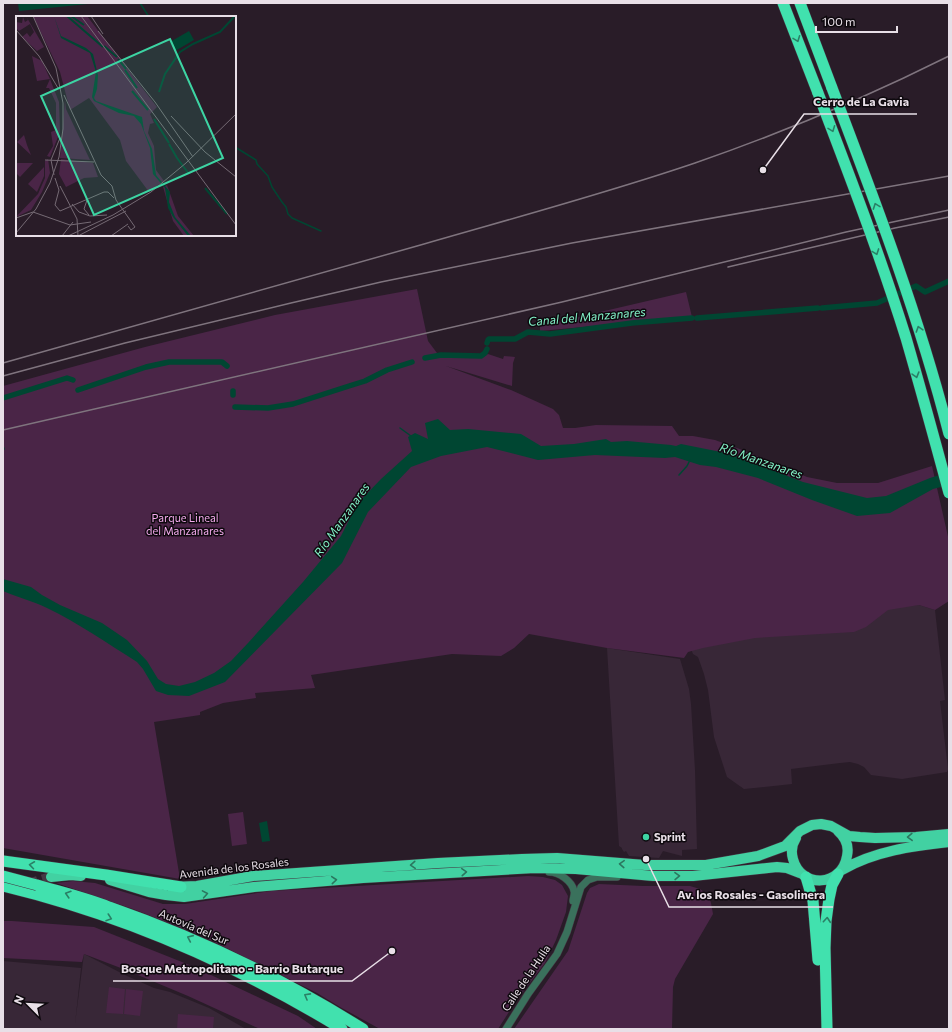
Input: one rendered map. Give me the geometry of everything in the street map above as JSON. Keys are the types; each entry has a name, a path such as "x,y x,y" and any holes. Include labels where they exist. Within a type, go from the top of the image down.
{"highway":[{"path":"783,3 854,188 906,338 949,493"},
{"path":"800,3 893,253 920,334 949,434"},
{"path":"821,1029 818,944 813,901 803,875 794,865 792,855 793,843 800,831 812,825 821,824 832,826 849,836 860,838 916,837 949,834"},
{"path":"827,1029 825,948 826,921 832,885 846,863 848,851 848,845 843,835 832,826"},
{"name":"Avenida de los Rosales","path":"51,877 71,875 162,887 181,887 197,886 253,876 438,863 522,859 558,858 646,865 706,865 758,856 785,846 800,831"},
{"path":"803,875 817,881 828,880 854,862 875,855 894,850 949,842"},
{"path":"3,861 181,887"},
{"name":"Avenida de los Rosales","path":"110,880 149,892 184,897 254,887 363,878 535,868 576,869 653,876 693,876 777,867 787,868 803,875"},
{"name":"Autovía del Sur","path":"3,876 37,884 109,906 185,936 284,983 363,1029"},
{"name":"Autovía del Sur","path":"3,886 39,895 126,923 224,965 266,985 342,1029"},
{"path":"266,985 285,1001 331,1029"},
{"path":"826,991 832,1029"}],"street":[{"path":"483,870 553,872 564,876 569,881 574,891 572,916"},
{"path":"572,916 581,887 588,880 597,877 653,876"},
{"name":"Calle de la Hulla","path":"506,1029 528,994 557,954 567,932 572,916"}],"shaded area":[{"path":"18,3 98,3 19,11"},
{"path":"438,419 450,430 468,429 521,434 541,446 574,444 606,439 611,442 627,441 676,446 681,444 731,454 803,482 867,498 886,496 949,472 949,485 933,489 890,513 857,516 758,478 716,467 700,465 675,457 665,458 595,455 538,460 487,447 441,456 411,467 368,512 342,563 225,682 189,696 168,695 156,691 137,662 59,614 36,603 3,591 3,579 31,587 60,605 102,623 127,640 147,661 158,679 166,684 179,686 195,682 214,673 231,661 248,643 303,582 341,536 357,504 381,479 412,451 408,437 415,433 428,439 425,423"},
{"path":"919,605 935,610 945,700 940,701 948,769 947,772 902,779 871,775 864,767 850,762 791,769 792,784 744,789 727,777 714,737 708,690 704,674 698,657 693,654 691,649 888,606"},
{"path":"607,648 680,659 689,689 691,704 695,770 697,849 682,850 682,856 663,851 659,858 629,856 626,851 624,852 619,846"},
{"path":"267,821 270,841 262,842 259,823"},
{"path":"84,954 154,988 170,992 209,1008 246,1029 3,1029 3,961 81,968 75,1024"}],"green space":[{"name":"Parque Lineal del Manzanares","path":"417,289 428,341 440,357 481,358 488,354 503,359 504,356 515,357 513,363 512,386 446,366 511,390 553,409 559,415 563,428 596,425 672,426 679,436 693,436 715,440 807,477 837,483 878,483 932,466 949,541 949,601 935,610 919,605 888,610 866,627 854,632 755,638 688,652 684,658 607,648 529,634 514,648 501,656 452,654 311,675 315,688 255,693 256,698 223,703 200,712 200,715 154,722 180,879 3,848 3,386 145,347 275,315"},
{"path":"686,292 692,317 540,331 540,326"},
{"path":"243,812 247,844 232,846 228,814"},
{"path":"528,876 543,877 555,880 562,885 568,896 566,912 556,940 545,963 516,1001 498,1029 380,1029 317,993 202,936 133,909 56,883 73,881 95,883 163,904 185,904 271,891"},
{"path":"599,884 690,886 700,889 709,896 713,914 675,979 673,987 672,1029 514,1029 568,951 587,893 590,888"},
{"path":"3,921 94,927 192,966 298,1016 317,1029 260,1029 188,996 84,954 82,962 3,958"},
{"path":"109,987 125,989 123,1014 106,1013"},
{"path":"126,989 143,991 140,1016 124,1014"},
{"path":"178,1014 214,1017 213,1029 177,1029"}],"waterway":[{"path":"140,3 148,16"},
{"path":"236,148 256,160 257,164 268,176 272,187 292,218 321,231"},
{"name":"Canal del Manzanares","path":"822,308 877,303 916,286 925,292 949,281"},
{"name":"Canal del Manzanares","path":"697,318 818,308"},
{"name":"Canal del Manzanares","path":"487,343 489,339 515,339 528,332 550,334 632,323 692,318"},
{"name":"Canal del Manzanares","path":"425,358 441,355 481,356 487,349"},
{"name":"Canal del Manzanares","path":"78,390 146,367 169,362 222,362 227,366"},
{"name":"Canal del Manzanares","path":"235,407 268,408 293,404 365,381 387,370 412,362"},
{"name":"Canal del Manzanares","path":"3,398 67,378 73,380"},
{"path":"400,428 411,436"},
{"path":"679,475 690,460"}],"tunnel":[{"path":"28,884 51,877"}],"railway":[{"path":"3,363 592,196 695,163 792,127 887,86 949,56"},
{"path":"3,376 125,343 381,282 572,243 949,176"},
{"path":"3,430 562,302 846,232 949,210"},
{"path":"728,267 949,217"}],"place":[{"name":"Cerro de La Gavia","path":"763,170"},
{"name":"Sprint","path":"646,837"},
{"name":"Av. los Rosales - Gasolinera","path":"646,859"},
{"name":"Bosque Metropolitano - Barrio Butarque","path":"392,951"}],"water label":[{"name":"Río Manzanares","path":"761,461"},
{"name":"Río Manzanares","path":"342,520"}]}
